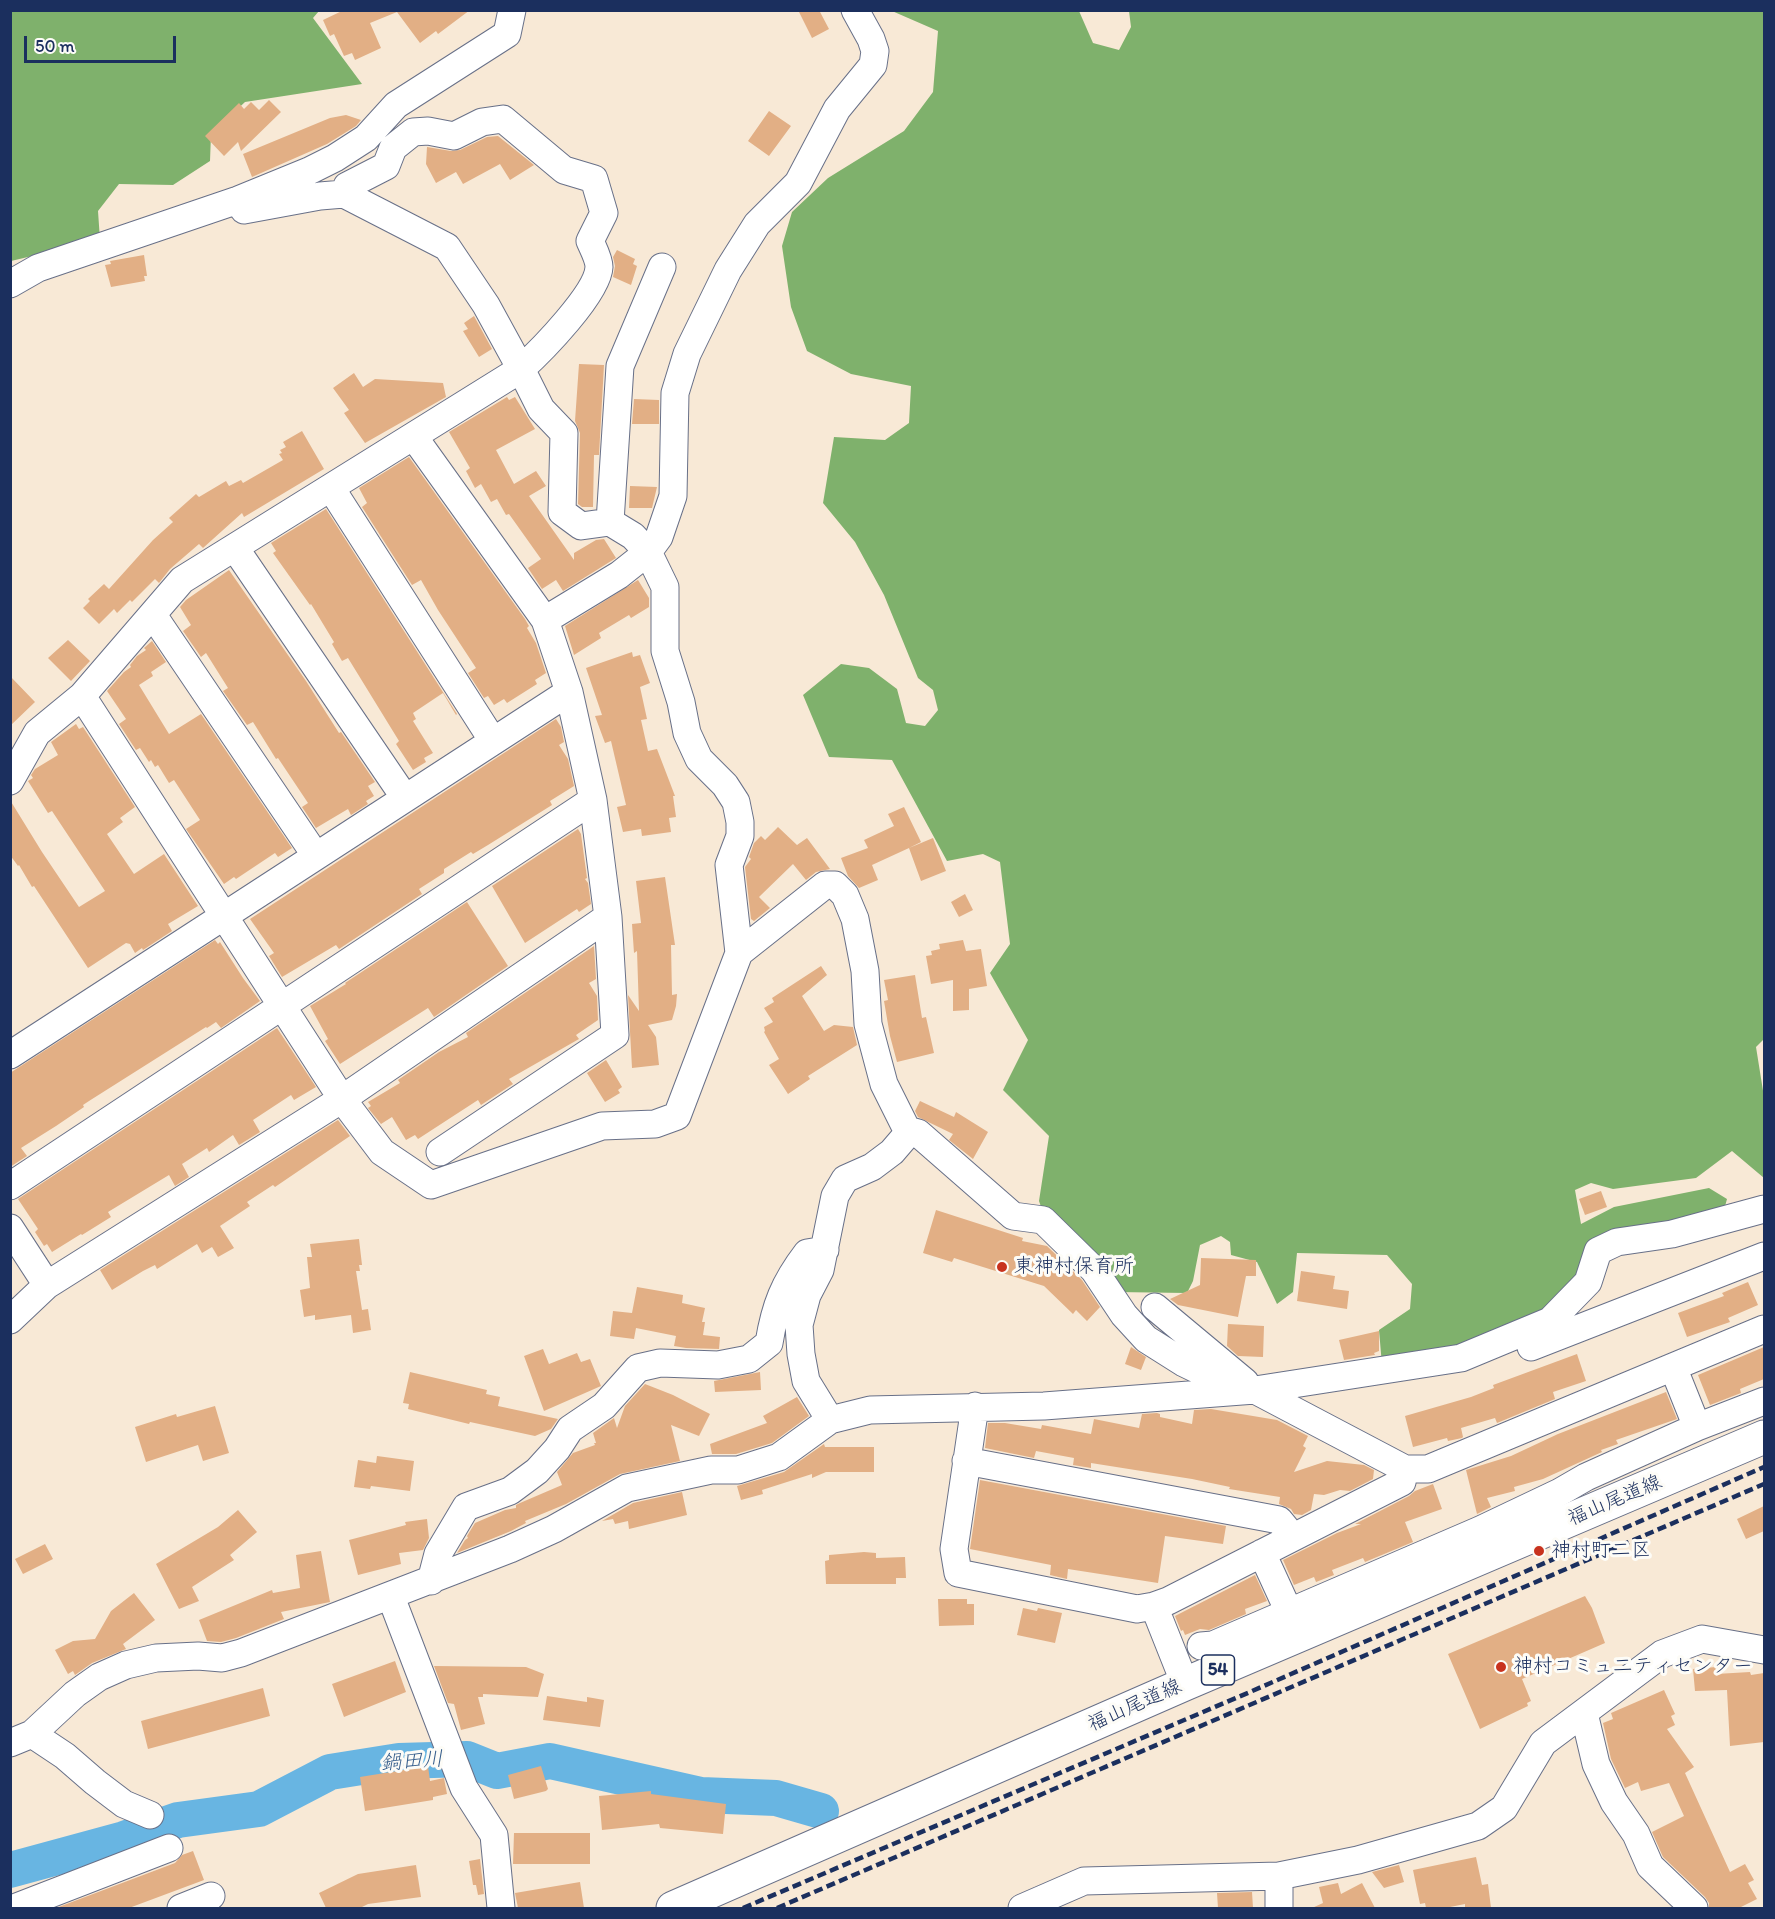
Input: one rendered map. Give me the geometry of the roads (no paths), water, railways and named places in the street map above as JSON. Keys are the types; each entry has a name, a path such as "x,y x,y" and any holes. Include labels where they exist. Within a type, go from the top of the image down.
{"main road":[{"name":"福山尾道線","path":"673,1908 1185,1684 1764,1437"}],"street":[{"path":"10,284 38,268 238,200 335,158 366,138 396,105 507,34 512,10"},
{"path":"545,620 619,575 648,552 659,537 673,496 675,393 687,354 728,270 757,224 798,183 837,109 873,65 875,51 855,10"},
{"path":"10,781 37,733 81,696 182,580 521,369 544,348 596,284 599,265 590,241 604,213 594,179 564,170 503,119 482,122 454,136 428,131 413,132 393,148 386,166 347,186 344,194"},
{"path":"81,696 342,1099 382,1152 431,1185 602,1126 655,1124 677,1116 740,953 729,865 740,836 740,822 736,802 725,785 699,759 687,733 681,702 665,651 664,587 648,552 633,536 610,522 581,526 562,512 564,433 540,409 486,305 447,247 344,194 320,196 244,210 238,200"},
{"path":"610,522 620,366 662,267"},
{"path":"414,437 545,620 569,692 593,800 608,917 615,1035 440,1152"},
{"path":"331,488 493,741"},
{"path":"235,548 405,798"},
{"path":"153,615 316,856"},
{"path":"10,1055 569,692"},
{"path":"10,1186 593,800"},
{"path":"740,953 825,885 835,885 846,895 855,919 865,971 868,1024 884,1084 907,1131 892,1152 872,1167 845,1179 835,1196 820,1270 807,1295 799,1326 801,1354 806,1381 830,1420"},
{"path":"10,1320 46,1285 342,1099 608,917"},
{"path":"907,1131 918,1133 1013,1216 1043,1220 1094,1270 1124,1316 1146,1339 1184,1363 1213,1377 1255,1390 1405,1469 1428,1469 1764,1329"},
{"path":"1461,1358 1550,1322 1588,1282 1598,1251 1617,1242 1672,1234 1764,1209"},
{"path":"10,1228 46,1285"},
{"path":"431,1581 438,1554 466,1507 510,1491 537,1471 557,1449 570,1429 604,1406 638,1368 660,1363 718,1365 749,1359 769,1343 774,1314 790,1275 807,1253 825,1250"},
{"path":"150,1815 124,1804 94,1782 65,1756 21,1738 99,1677 126,1665 156,1658 198,1656 222,1658 241,1653 391,1597 510,1549 627,1488 711,1470 738,1470 779,1457 830,1420 870,1410 1044,1406 1255,1390 1461,1358 1512,1355 1764,1256"},
{"path":"1155,1307 1255,1390"},
{"path":"1673,1367 1696,1427"},
{"path":"1201,1646 1213,1645 1480,1530 1586,1477 1696,1427 1764,1401"},
{"path":"975,1406 954,1549 958,1573 1137,1609 1168,1601 1402,1482 1405,1469"},
{"path":"966,1461 1279,1521 1293,1537"},
{"path":"1262,1553 1289,1612"},
{"path":"391,1597 464,1788 494,1835 501,1908"},
{"path":"1154,1606 1185,1684"},
{"path":"1022,1908 1084,1881 1279,1876 1358,1860 1478,1826 1504,1808 1543,1743 1662,1654 1702,1639 1764,1650"},
{"path":"1584,1713 1596,1764 1614,1802 1636,1834 1650,1866 1694,1908"},
{"path":"15,1908 169,1848"},
{"path":"1279,1876 1279,1908"},
{"path":"181,1908 211,1896"}],"waterway":[{"name":"鍋田川","path":"10,1870 124,1839 178,1820 259,1809 330,1772 399,1761 467,1759 497,1771 550,1761 701,1795 776,1798 821,1811"}],"railway":[{"path":"743,1908 1250,1692 1764,1467"},
{"path":"777,1908 1764,1484"}],"place":[{"name":"東神村保育所","path":"1002,1267"},
{"name":"神村町二区","path":"1539,1551"},
{"name":"神村コミュ二ティセンター","path":"1501,1667"}]}
